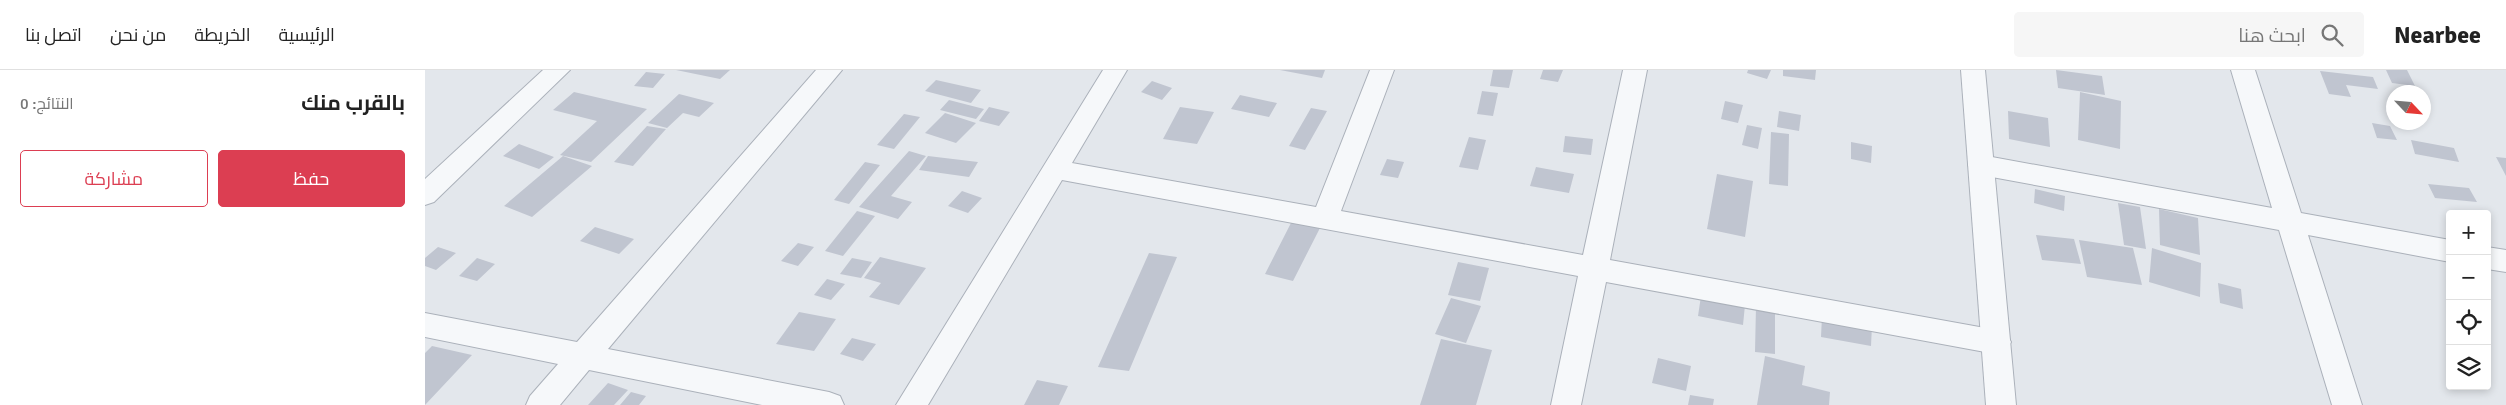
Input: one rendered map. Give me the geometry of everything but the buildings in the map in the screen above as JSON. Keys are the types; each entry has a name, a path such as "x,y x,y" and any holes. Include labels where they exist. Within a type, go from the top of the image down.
{"street":[{"path":"425,195 555,70"},
{"path":"541,405 830,70"},
{"path":"911,405 1115,70"},
{"path":"1325,219 1382,70"},
{"path":"1566,405 1635,70"},
{"path":"1973,70 2001,405"},
{"path":"2243,70 2347,405"},
{"path":"1981,165 2446,250"},
{"path":"1055,169 1996,342"},
{"path":"2491,259 2506,261"},
{"path":"425,325 829,405"}]}
